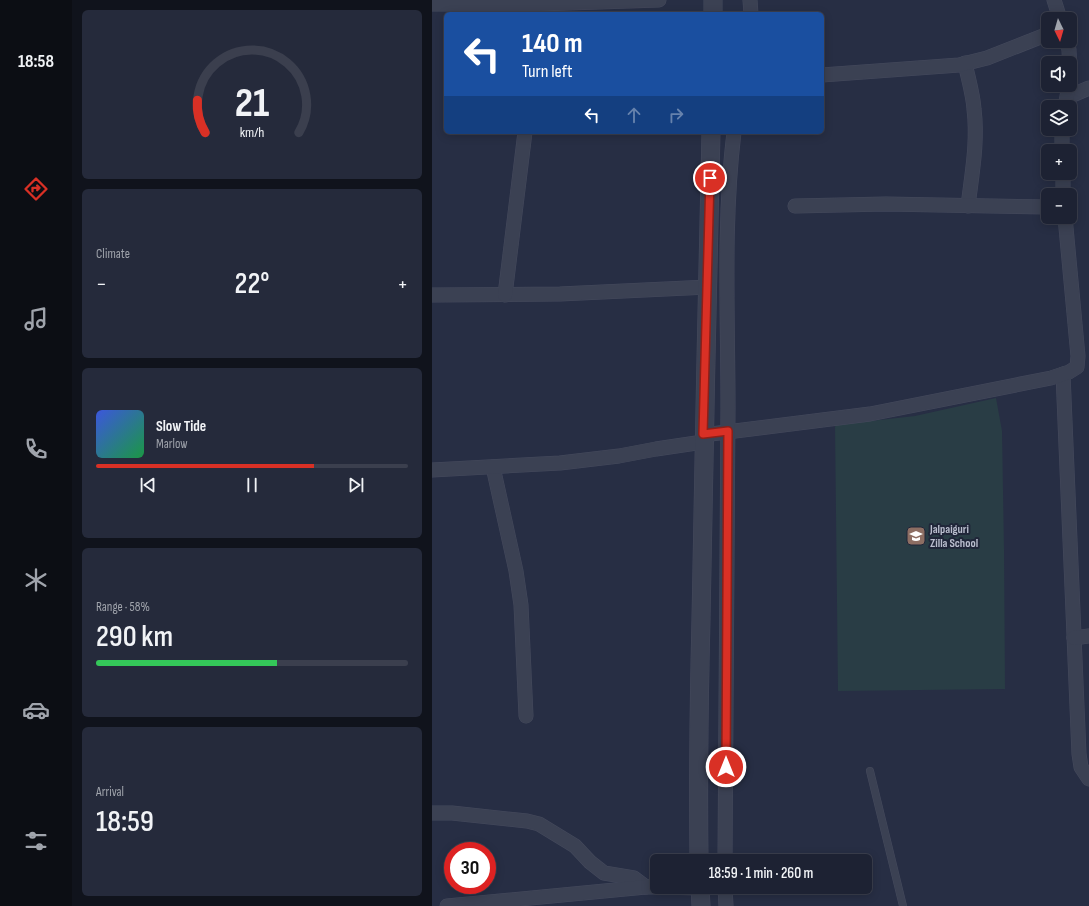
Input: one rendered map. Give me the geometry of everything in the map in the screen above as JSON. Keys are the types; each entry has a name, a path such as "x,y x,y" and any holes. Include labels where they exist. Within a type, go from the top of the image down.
{"street":[{"path":"432,4 536,6 659,0"},
{"path":"713,12 714,0"},
{"path":"750,0 750,12"},
{"path":"1054,0 1058,12"},
{"path":"824,75 965,64 987,58 1041,37"},
{"path":"965,64 974,108 976,129 968,206"},
{"path":"1067,96 1089,88"},
{"path":"505,295 524,134"},
{"path":"699,854 698,786 703,438 711,134"},
{"path":"725,854 728,431 726,284 734,134"},
{"path":"795,206 886,204 1041,207"},
{"path":"432,470 560,463 619,456 703,438 728,431 870,414 1063,374 1083,367 1078,356 1066,224"},
{"path":"432,295 560,294 708,287"},
{"path":"1063,374 1079,754 1081,767 1089,779"},
{"path":"494,467 516,571 521,605 526,716"},
{"path":"1074,638 1089,636"},
{"path":"432,813 452,813 527,821 539,824 575,846 590,862 604,873 634,878 650,885"},
{"path":"447,906 490,904 650,887"},
{"path":"700,894 701,906"},
{"path":"725,894 726,906"}],"lane":[{"path":"870,771 903,906"}],"shaded area":[{"path":"996,398 1002,431 1005,689 838,691 835,425 915,416"}],"place":[{"name":"Jalpaiguri Zilla School","path":"916,536"}],"route":[{"path":"710,178 703,434 728,431 726,767"}]}
